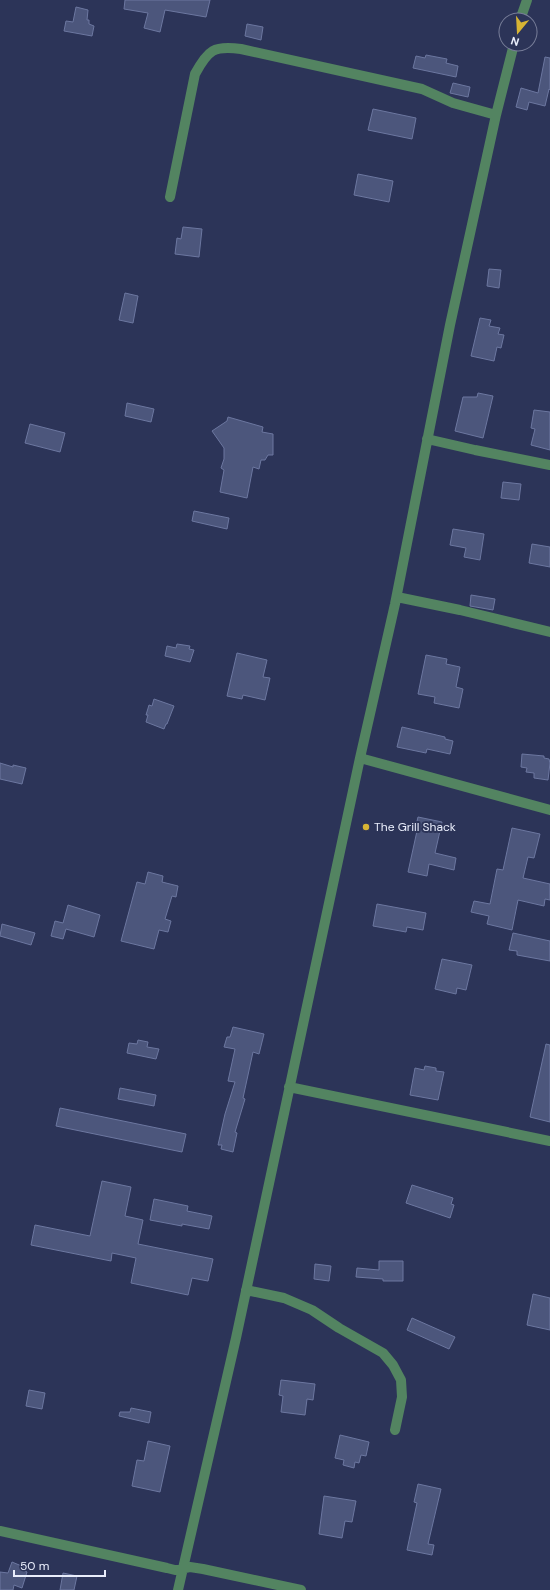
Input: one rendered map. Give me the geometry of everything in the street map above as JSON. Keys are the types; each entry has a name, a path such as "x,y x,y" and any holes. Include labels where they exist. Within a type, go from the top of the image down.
{"street":[{"path":"523,12 527,0"},
{"path":"170,197 195,74 204,58 211,50 226,47 241,49 369,76 422,89 453,103 496,115"},
{"path":"178,1590 246,1290 360,758 397,597 450,326 496,115 512,52"},
{"path":"427,439 550,465"},
{"path":"397,597 460,610 550,632"},
{"path":"360,758 550,810"},
{"path":"289,1087 550,1141"},
{"path":"246,1290 284,1298 312,1310 339,1328 382,1353 393,1364 401,1380 402,1397 395,1430"},
{"path":"0,1531 175,1570 182,1568 203,1569 301,1590"}],"building":[{"path":"125,0 210,0 206,17 165,10 160,32 144,28 148,13 124,9"},
{"path":"76,7 88,10 87,20 89,20 89,24 94,26 92,36 64,31 66,21 73,22"},
{"path":"247,24 263,27 261,40 245,36"},
{"path":"426,55 447,59 446,63 458,66 456,77 413,68 416,56 425,58"},
{"path":"545,57 550,58 550,90 549,89 545,106 529,102 527,110 516,107 521,88 538,93"},
{"path":"453,83 470,87 468,97 450,93"},
{"path":"373,109 416,118 412,139 368,130"},
{"path":"358,174 393,181 389,202 354,195"},
{"path":"183,227 202,229 199,257 175,254 177,238 181,239"},
{"path":"489,269 501,270 499,288 487,286"},
{"path":"125,293 138,296 133,323 119,320"},
{"path":"480,318 491,320 489,326 500,328 498,334 504,335 501,348 497,347 494,361 471,356"},
{"path":"478,393 493,396 483,438 455,431 463,397 477,397"},
{"path":"127,403 154,409 151,422 125,416"},
{"path":"534,410 550,412 550,450 531,445 535,429 531,428"},
{"path":"228,417 263,427 262,432 273,434 273,455 268,455 265,460 261,460 259,469 253,467 247,498 220,492 224,470 221,468 224,459 224,448 212,431 227,421"},
{"path":"30,424 65,433 60,452 25,443"},
{"path":"503,482 521,484 519,500 501,498"},
{"path":"194,511 229,518 227,529 192,521"},
{"path":"453,529 484,534 480,560 464,557 466,548 450,545"},
{"path":"532,544 550,547 550,567 529,563"},
{"path":"471,595 495,599 493,610 470,606"},
{"path":"177,644 190,646 189,649 194,650 190,662 165,656 167,646 176,648"},
{"path":"237,653 267,660 263,677 270,678 265,700 243,695 242,699 227,696"},
{"path":"426,655 447,659 446,664 460,667 456,687 463,689 459,708 434,703 435,697 418,694"},
{"path":"154,699 174,706 164,729 146,722 148,715 146,715 149,705 152,706"},
{"path":"402,727 445,737 445,739 453,741 450,754 427,749 426,753 397,747"},
{"path":"522,754 544,756 544,758 549,759 548,780 534,778 534,773 526,772 527,768 521,767"},
{"path":"0,763 13,767 13,765 26,768 22,784 0,779"},
{"path":"418,817 442,822 435,853 456,858 454,870 429,864 427,876 408,872 417,831 415,830"},
{"path":"512,828 540,834 534,858 528,857 523,878 550,884 550,900 545,899 544,906 518,900 512,930 487,924 489,916 471,912 474,901 490,904 497,869 503,870"},
{"path":"148,872 163,876 162,882 178,886 176,897 172,896 165,919 171,921 168,932 159,930 154,949 121,941 137,882 145,884"},
{"path":"377,904 426,913 423,930 407,927 406,932 373,926"},
{"path":"68,905 100,915 94,937 66,929 63,939 51,936 55,921 63,923"},
{"path":"2,924 35,933 31,945 0,936"},
{"path":"513,933 550,941 550,961 517,955 517,951 509,950"},
{"path":"442,959 472,965 466,990 457,988 456,994 435,989"},
{"path":"233,1027 264,1034 259,1054 253,1052 243,1098 245,1099 235,1132 237,1133 233,1152 221,1149 222,1145 218,1145 225,1114 235,1082 228,1081 235,1049 224,1047 227,1037 230,1037"},
{"path":"138,1040 148,1042 147,1047 159,1049 156,1059 127,1053 129,1043 137,1044"},
{"path":"546,1044 550,1045 550,1122 530,1117"},
{"path":"425,1066 436,1068 436,1071 444,1072 438,1100 410,1095 415,1068 424,1070"},
{"path":"120,1088 156,1095 154,1106 118,1099"},
{"path":"60,1108 186,1134 182,1152 56,1126"},
{"path":"102,1181 131,1187 125,1216 143,1220 138,1244 213,1259 208,1281 192,1278 188,1295 131,1283 136,1258 112,1253 111,1261 31,1245 35,1225 90,1236"},
{"path":"412,1185 453,1198 451,1204 454,1205 450,1218 406,1203"},
{"path":"154,1199 188,1206 187,1211 212,1216 209,1229 150,1220"},
{"path":"379,1261 403,1261 403,1281 383,1281 383,1279 356,1277 357,1268 379,1270"},
{"path":"315,1264 331,1266 329,1281 314,1279"},
{"path":"533,1294 550,1298 550,1330 527,1325"},
{"path":"412,1318 455,1337 449,1349 407,1330"},
{"path":"281,1380 315,1384 313,1400 307,1399 305,1415 281,1412 283,1396 279,1395"},
{"path":"29,1390 45,1393 42,1409 26,1406"},
{"path":"131,1408 151,1412 149,1423 119,1416 120,1412 130,1412"},
{"path":"340,1435 369,1442 366,1456 361,1455 359,1463 355,1462 354,1468 343,1465 344,1460 335,1458"},
{"path":"148,1441 170,1446 160,1492 132,1486 137,1460 144,1461"},
{"path":"418,1484 441,1489 428,1544 434,1545 432,1555 407,1550 417,1503 414,1502"},
{"path":"324,1496 356,1501 352,1522 345,1521 342,1538 319,1534"},
{"path":"12,1562 24,1567 23,1570 27,1572 22,1588 14,1585 13,1590 0,1590 0,1572 8,1573"},
{"path":"63,1573 77,1576 74,1590 60,1590"}],"place":[{"name":"The Grill Shack","path":"366,827"}]}
